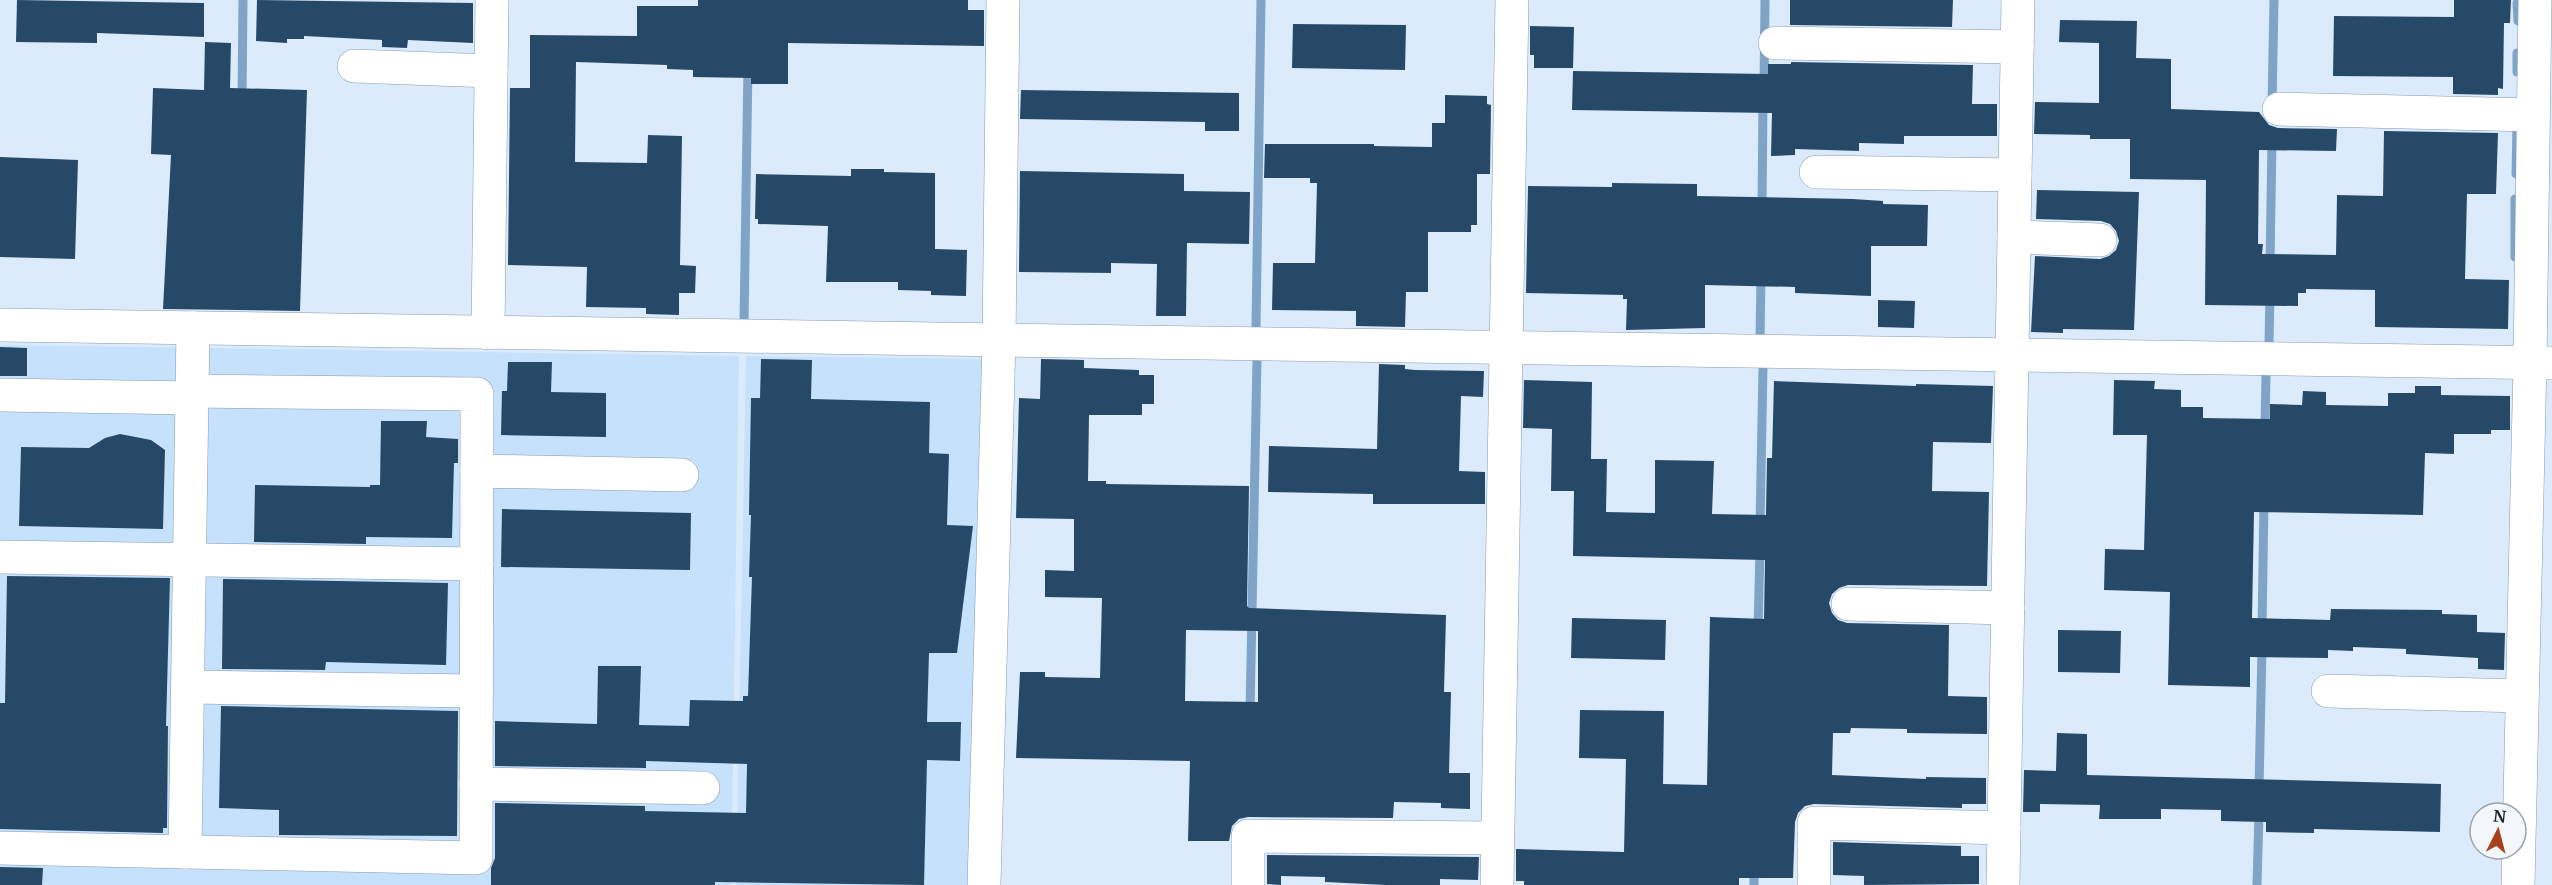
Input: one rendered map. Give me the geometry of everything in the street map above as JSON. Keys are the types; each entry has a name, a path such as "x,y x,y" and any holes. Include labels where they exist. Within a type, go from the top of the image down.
{"street":[{"path":"488,333 492,0"},
{"path":"984,885 999,340 1003,0"},
{"path":"1497,885 1512,0"},
{"path":"2003,885 2018,0"},
{"path":"2518,885 2522,696 2541,363 2534,115 2535,0"},
{"path":"1775,43 2017,47"},
{"path":"354,66 491,71"},
{"path":"2279,109 2534,115"},
{"path":"1816,172 2015,175"},
{"path":"2014,237 2100,240"},
{"path":"0,325 2541,363"},
{"path":"185,852 193,328"},
{"path":"0,395 477,394 476,858 0,848"},
{"path":"477,471 682,475"},
{"path":"0,557 477,564"},
{"path":"1848,604 2008,608"},
{"path":"188,687 476,691"},
{"path":"2328,691 2522,696"},
{"path":"476,784 703,788"},
{"path":"1814,885 1814,824 2004,828"},
{"path":"1248,885 1248,836 1497,838"}],"shaded area":[{"path":"0,345 739,356 731,885 0,885"},
{"path":"746,356 989,359 974,885 736,885"}],"building":[{"path":"17,0 204,3 204,37 97,33 97,43 16,42"},
{"path":"257,0 473,3 473,43 408,40 407,48 382,47 382,40 304,36 304,39 287,39 287,43 256,41"},
{"path":"698,0 968,0 968,10 984,10 984,46 788,43 788,84 751,84 751,78 693,77 693,70 667,69 667,65 576,62 575,162 647,163 648,135 682,136 680,265 696,266 695,293 679,293 679,315 646,314 646,308 586,307 587,267 508,265 510,88 530,88 530,35 637,36 637,6 698,6"},
{"path":"1790,0 1953,0 1952,27 1790,25"},
{"path":"2454,0 2511,0 2510,23 2504,23 2503,89 2498,88 2498,95 2453,94 2453,77 2333,76 2334,16 2454,17"},
{"path":"2060,20 2137,21 2136,58 2171,59 2171,109 2259,112 2269,125 2278,128 2337,129 2336,151 2259,150 2258,244 2263,244 2262,254 2336,255 2337,195 2383,196 2384,131 2498,133 2496,194 2467,194 2465,279 2509,280 2508,329 2375,327 2375,290 2306,289 2306,293 2298,293 2298,306 2205,305 2206,180 2130,179 2130,139 2090,139 2090,135 2034,134 2035,102 2099,103 2099,43 2059,42"},
{"path":"1293,24 1406,25 1405,70 1292,68"},
{"path":"1530,26 1574,27 1573,68 1534,68 1534,55 1530,55"},
{"path":"205,42 231,43 230,88 307,90 300,311 163,309 171,155 151,154 153,88 204,90"},
{"path":"1791,62 1973,65 1972,104 1997,104 1997,136 1904,136 1904,144 1859,143 1859,151 1795,149 1795,155 1771,156 1772,113 1572,110 1573,71 1768,74 1768,64 1791,64"},
{"path":"1021,90 1239,93 1239,131 1205,131 1205,122 1020,119"},
{"path":"1445,95 1487,96 1487,104 1491,105 1490,174 1477,174 1477,225 1471,225 1471,232 1428,232 1428,292 1406,292 1405,327 1356,326 1356,311 1272,310 1273,263 1315,263 1317,183 1310,183 1310,178 1264,178 1265,144 1374,144 1374,146 1432,147 1432,123 1445,123"},
{"path":"0,157 78,160 75,259 0,257"},
{"path":"851,169 935,173 935,249 967,250 966,296 931,295 931,291 898,290 898,282 826,282 828,226 758,224 758,219 755,219 756,174 851,176"},
{"path":"1020,171 1184,174 1184,191 1250,192 1249,244 1187,243 1186,316 1156,316 1157,264 1111,263 1111,273 1019,272"},
{"path":"1612,183 1697,184 1697,196 1853,199 1883,201 1883,204 1928,205 1927,246 1871,246 1871,296 1795,293 1795,287 1705,285 1705,328 1626,330 1627,299 1623,299 1623,295 1526,293 1528,186 1612,187"},
{"path":"2037,190 2139,192 2134,330 2063,329 2063,333 2031,332 2035,256 2100,259 2116,250 2119,241 2116,231 2110,224 2101,221 2036,219"},
{"path":"1878,300 1915,301 1914,328 1878,327"},
{"path":"0,347 27,348 27,376 0,376"},
{"path":"761,359 812,360 811,399 930,402 929,453 949,454 947,525 973,526 957,653 929,653 927,722 961,722 960,761 927,760 924,885 715,882 715,885 491,885 491,868 495,858 495,803 645,806 645,811 746,813 747,764 646,761 646,768 495,766 495,721 597,724 598,666 641,666 639,725 689,726 690,700 743,701 743,696 748,696 752,577 749,577 751,398 760,398"},
{"path":"1041,359 1084,360 1084,368 1139,370 1139,375 1154,375 1154,404 1142,404 1142,415 1089,415 1088,481 1106,481 1106,484 1249,486 1247,606 1249,608 1446,615 1444,692 1451,692 1449,773 1470,773 1470,809 1441,808 1441,803 1394,802 1393,818 1248,817 1239,819 1232,826 1229,841 1188,841 1190,761 1016,758 1020,672 1045,672 1045,677 1100,678 1102,598 1045,597 1045,570 1074,571 1074,519 1016,518 1019,398 1040,399","holes":["1186,630 1258,631 1258,702 1185,701"]},
{"path":"508,362 552,362 551,392 606,393 606,437 501,435 502,391 507,391"},
{"path":"1379,364 1405,365 1405,369 1415,370 1484,371 1483,397 1461,396 1459,471 1485,472 1485,504 1373,504 1373,494 1268,492 1269,446 1377,449"},
{"path":"1524,380 1592,382 1591,459 1607,459 1606,512 1655,513 1655,460 1714,461 1712,514 1766,515 1767,458 1772,458 1774,381 1993,386 1991,443 1933,442 1932,491 1989,492 1987,586 1848,585 1832,594 1829,603 1832,613 1838,620 1847,623 1949,625 1948,696 1987,697 1987,734 1907,733 1907,729 1851,728 1850,733 1833,733 1832,775 1926,779 1926,777 1986,778 1986,804 1962,804 1962,808 1814,804 1805,806 1798,813 1795,822 1793,878 1739,878 1739,885 1524,885 1524,881 1516,881 1516,849 1624,852 1626,759 1579,758 1580,710 1664,711 1663,784 1707,785 1710,617 1764,619 1765,560 1573,556 1574,491 1551,491 1552,429 1523,428"},
{"path":"2114,380 2155,381 2154,389 2181,390 2181,407 2203,407 2203,418 2270,419 2270,404 2302,405 2303,391 2326,392 2326,405 2388,406 2388,393 2415,393 2415,386 2441,386 2441,395 2510,396 2510,430 2491,430 2491,434 2454,434 2454,454 2425,453 2423,515 2254,512 2252,618 2330,620 2331,609 2442,610 2442,614 2477,615 2477,632 2505,633 2504,670 2478,669 2478,658 2406,654 2406,649 2353,647 2353,651 2328,650 2328,658 2250,657 2250,687 2168,685 2170,592 2104,590 2105,549 2144,550 2147,435 2113,435"},
{"path":"381,421 427,421 426,437 458,439 458,463 454,463 452,538 366,537 366,544 254,542 255,485 370,487 370,485 380,485"},
{"path":"120,434 151,440 165,450 163,529 19,526 21,447 89,448 105,438"},
{"path":"502,509 691,513 690,570 501,567"},
{"path":"7,576 170,578 166,726 168,726 167,828 163,828 163,833 0,829 0,703 5,703"},
{"path":"223,579 448,583 446,665 326,662 325,670 222,669"},
{"path":"1572,618 1666,620 1665,660 1571,658"},
{"path":"2058,630 2121,631 2120,673 2058,672"},
{"path":"221,706 458,711 457,836 279,835 279,810 219,808"},
{"path":"2057,733 2087,734 2087,775 2441,784 2440,832 2314,829 2314,833 2266,832 2266,822 2221,821 2221,810 2161,809 2161,819 2099,819 2100,805 2040,804 2040,812 2023,812 2024,770 2056,771"},
{"path":"1833,842 1961,846 1961,856 1979,856 1979,884 1864,885 1864,876 1833,875"},
{"path":"1267,855 1479,857 1478,880 1440,879 1440,885 1386,885 1325,882 1325,877 1281,876 1281,885 1267,884"},
{"path":"0,867 43,868 42,885 0,885"}],"waterway":[{"path":"242,100 243,0"},
{"path":"1256,327 1261,0"},
{"path":"1764,85 1765,0"},
{"path":"2272,106 2274,0"},
{"path":"2517,3 2518,21"},
{"path":"2517,53 2517,72"},
{"path":"744,323 748,65"},
{"path":"1762,208 1763,101"},
{"path":"2516,174 2517,126"},
{"path":"2270,265 2272,140"},
{"path":"2515,199 2515,257"},
{"path":"1760,341 1761,275"},
{"path":"2269,343 2270,293"},
{"path":"1250,713 1257,359"},
{"path":"1760,526 1763,367"},
{"path":"2265,429 2266,375"},
{"path":"2262,630 2264,500"},
{"path":"1758,631 1760,549"},
{"path":"2259,789 2262,647"},
{"path":"2257,885 2259,812"},
{"path":"1754,867 1754,885"}]}
